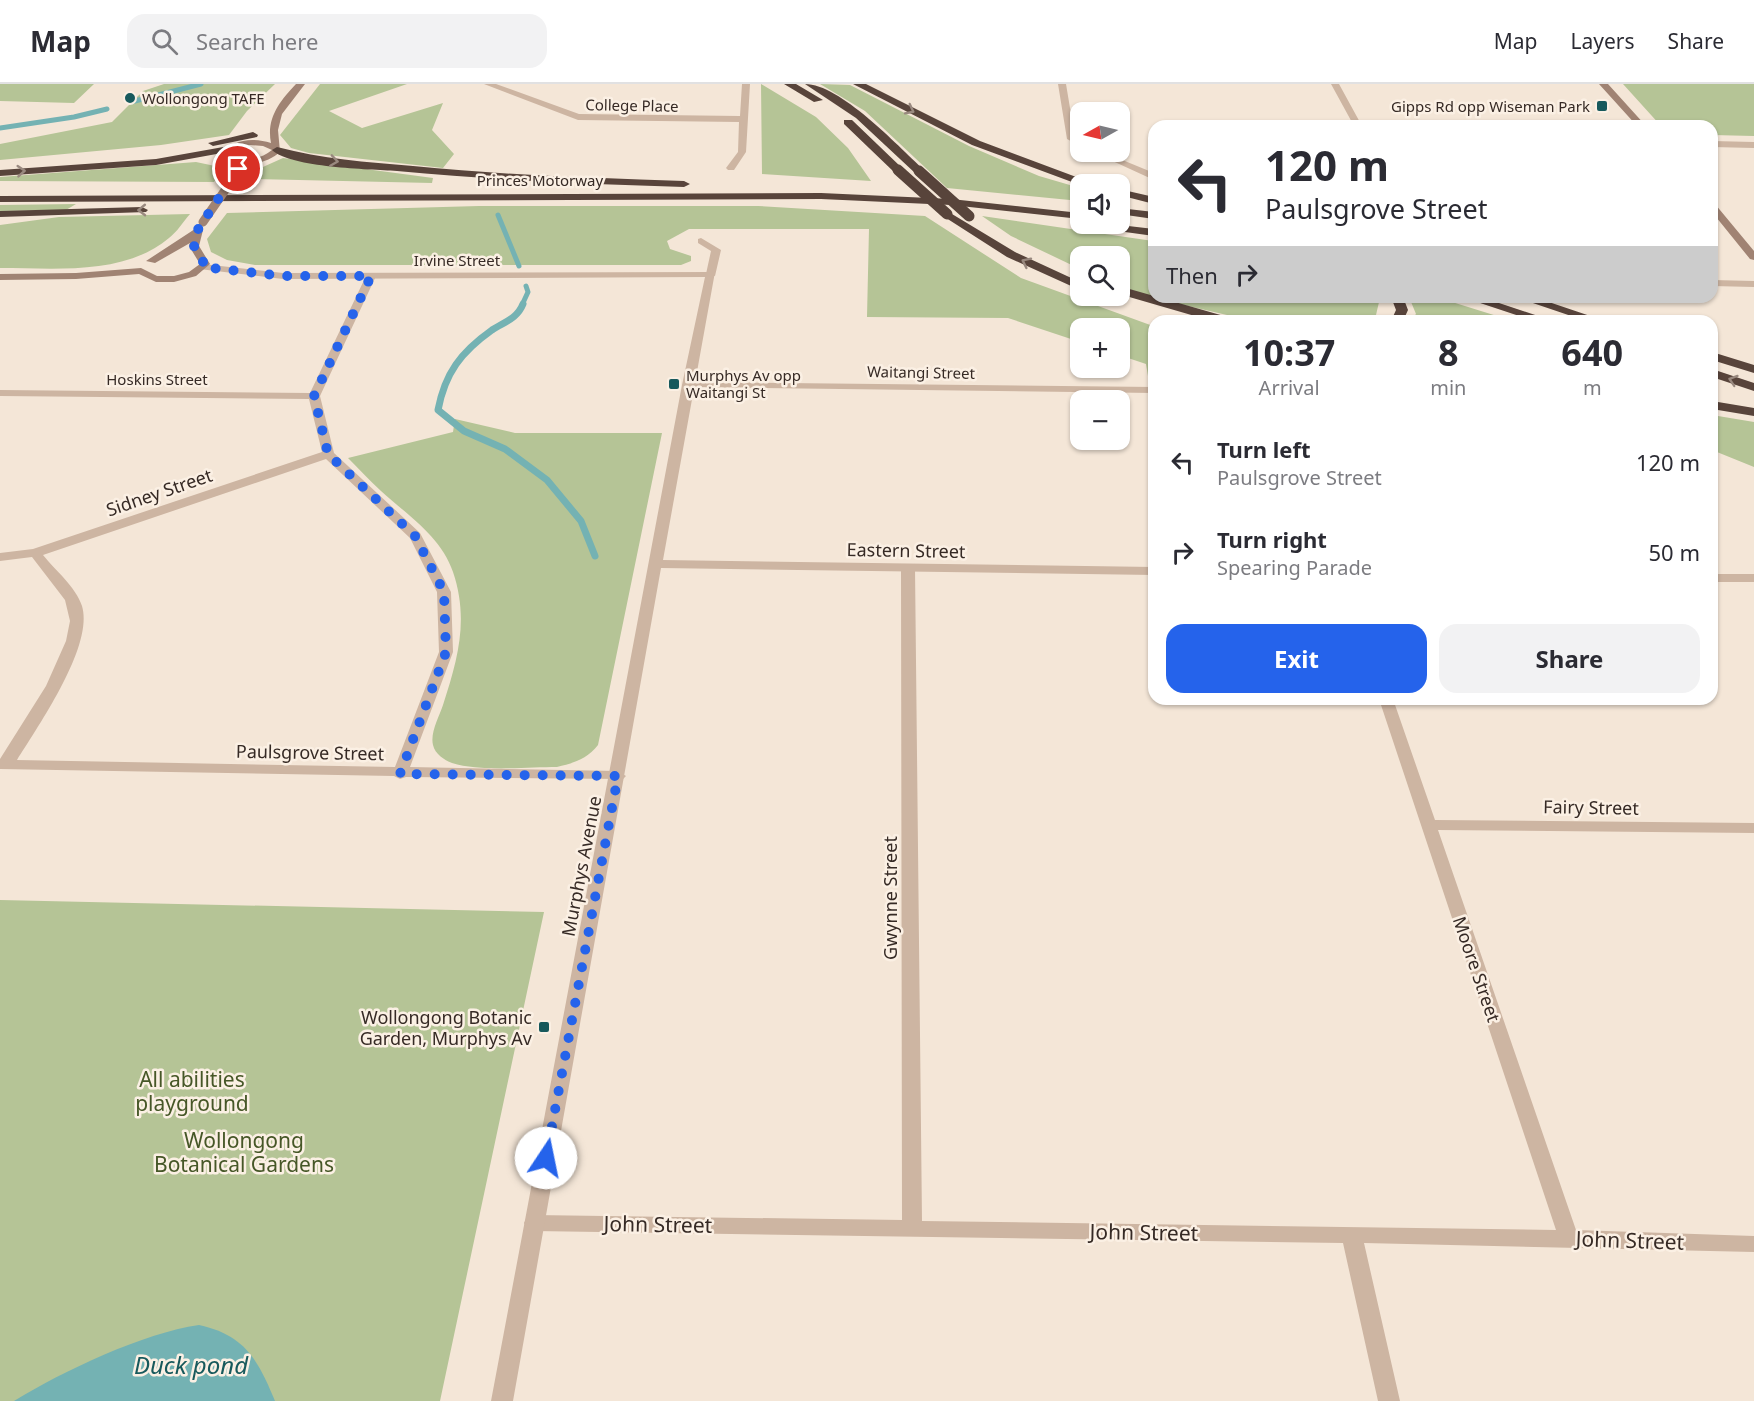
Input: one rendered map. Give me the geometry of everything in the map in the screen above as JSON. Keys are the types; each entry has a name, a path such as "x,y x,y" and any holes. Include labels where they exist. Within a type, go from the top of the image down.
{"highway":[{"path":"789,84 847,121 898,170 949,208 967,229 1015,257 1070,282"},
{"path":"810,84 860,116 969,216 1014,244 1070,270"},
{"path":"858,84 976,143 1042,170 1070,178"},
{"path":"43,170 113,162 253,135"},
{"path":"277,149 295,156 368,166 484,177 765,187"},
{"path":"0,173 166,161 230,151"},
{"name":"Princes Motorway","path":"0,189 765,187 973,195 1070,205"},
{"path":"1130,195 1148,199"},
{"name":"Princes Motorway","path":"0,199 821,196 949,208 1070,215"},
{"path":"0,214 369,204 453,198"},
{"path":"949,208 1070,221"},
{"path":"0,221 65,212"},
{"path":"1130,213 1148,215"},
{"path":"1130,222 1148,225"},
{"path":"1130,230 1148,232"},
{"path":"1130,293 1148,298"},
{"path":"1164,303 1205,315"},
{"path":"1488,303 1527,315"},
{"path":"1540,303 1580,315"},
{"path":"1130,304 1166,315"},
{"path":"1718,358 1754,369"},
{"path":"1718,375 1754,387"},
{"path":"1718,406 1754,412"}],"main road":[{"path":"230,151 277,115 302,84"},
{"path":"1603,84 1636,120"},
{"path":"277,115 271,130 277,149"},
{"path":"230,151 257,143 277,149"},
{"path":"201,262 194,246 197,231 203,222 237,173 248,165 267,158 277,149"},
{"path":"230,151 245,161 267,158"},
{"path":"230,151 237,173"},
{"path":"1718,213 1754,257"},
{"path":"141,271 150,261 197,231"},
{"path":"150,261 176,254 201,262"},
{"path":"0,276 76,276 141,271 149,277 164,279 183,277 201,262"}],"street":[{"name":"College Place","path":"488,84 578,117 745,119"},
{"path":"731,168 742,152 746,84"},
{"path":"1062,84 1070,133"},
{"path":"1335,84 1355,120"},
{"path":"1718,144 1754,145"},
{"path":"1120,162 1148,174"},
{"name":"Murphys Avenue","path":"502,1401 688,385 717,250 701,241"},
{"name":"Irvine Street","path":"201,262 283,276 711,274"},
{"path":"371,276 314,396 328,454 415,536 444,592 446,652 400,774"},
{"path":"1718,283 1754,284"},
{"name":"Waitangi Street","path":"688,385 1148,390"},
{"name":"Hoskins Street","path":"0,393 314,396"},
{"name":"Sidney Street","path":"0,557 34,553 328,454"},
{"path":"3,764 64,669 74,637 75,606 34,553"},
{"name":"Eastern Street","path":"657,564 1148,571"},
{"name":"Gwynne Street","path":"908,568 912,1228"},
{"path":"1718,578 1754,579"},
{"name":"Moore Street","path":"1388,705 1569,1238"},
{"name":"Paulsgrove Street","path":"3,764 400,774 618,776"},
{"name":"Fairy Street","path":"1427,825 1754,828"},
{"name":"John Street","path":"534,1223 1569,1238 1754,1244"},
{"path":"1352,1236 1389,1401"}],"green space":[{"path":"0,84 94,84 74,103 0,101"},
{"path":"164,84 275,84 247,111 229,135 161,145 0,160 0,144 112,122 143,91"},
{"path":"320,84 407,84 329,111 362,128 443,103 432,130 454,154 443,168 309,153 291,148 280,135"},
{"path":"761,84 816,117 848,148 871,181 762,174"},
{"path":"820,84 850,85 969,146 1039,176 1070,185 1070,200 947,188 865,111"},
{"path":"1623,84 1754,84 1754,136 1718,135 1718,120 1656,120"},
{"path":"283,158 433,178 432,183 249,179 254,171"},
{"path":"196,162 215,166 219,174 214,182 0,181 0,177"},
{"path":"76,204 66,210 0,211 0,205"},
{"path":"479,206 758,206 925,216 1021,278 1070,296 1070,306 1098,306 1148,324 1148,376 1146,364 1130,359 1130,318 1070,318 1070,339 1008,318 867,317 869,229 689,229 667,241 670,249 691,256 691,261 681,265 255,265 227,260 211,252 207,239 227,213"},
{"path":"190,214 169,238 131,259 65,269 0,268 0,225 59,217"},
{"path":"982,216 1070,229 1070,234 1105,234 1148,240 1148,295 1130,290 1130,246 1070,246 1070,264 1011,236"},
{"path":"1175,303 1379,303 1376,315 1227,315"},
{"path":"1411,303 1455,303 1494,315 1415,315"},
{"path":"1718,416 1754,422 1754,467 1718,452"},
{"path":"455,419 515,433 662,433 598,745 585,757 575,762 557,767 464,766 449,762 434,748 432,740 434,730 453,671 460,639 460,606 453,572 448,559 432,537 348,458 453,432"},
{"name":"Wollongong Botanical Gardens","path":"0,900 544,912 440,1401 0,1401"}],"water":[{"name":"Duck pond","path":"199,1325 228,1335 248,1351 262,1373 275,1401 14,1401 104,1355 153,1336"}],"waterway":[{"path":"131,102 201,84"},
{"path":"0,128 74,117 107,109"},
{"path":"498,215 519,266"},
{"path":"522,305 528,292 526,286"},
{"path":"523,304 514,317 481,338 463,355 450,374 438,410 464,431 505,449 547,480 581,521 595,556"}],"place":[{"name":"Wollongong TAFE","path":"130,98"},
{"name":"Gipps Rd opp Wiseman Park","path":"1602,106"},
{"name":"Murphys Av opp Waitangi St","path":"674,384"},
{"name":"Wollongong Botanic Garden, Murphys Av","path":"544,1027"}],"route":[{"path":"238,169 197,231 194,246 205,264 203,267 283,276 371,276 314,396 328,454 415,536 444,592 446,652 400,774 618,776 546,1158"}],"park label":[{"name":"All abilities playground","path":"192,1091"}]}
